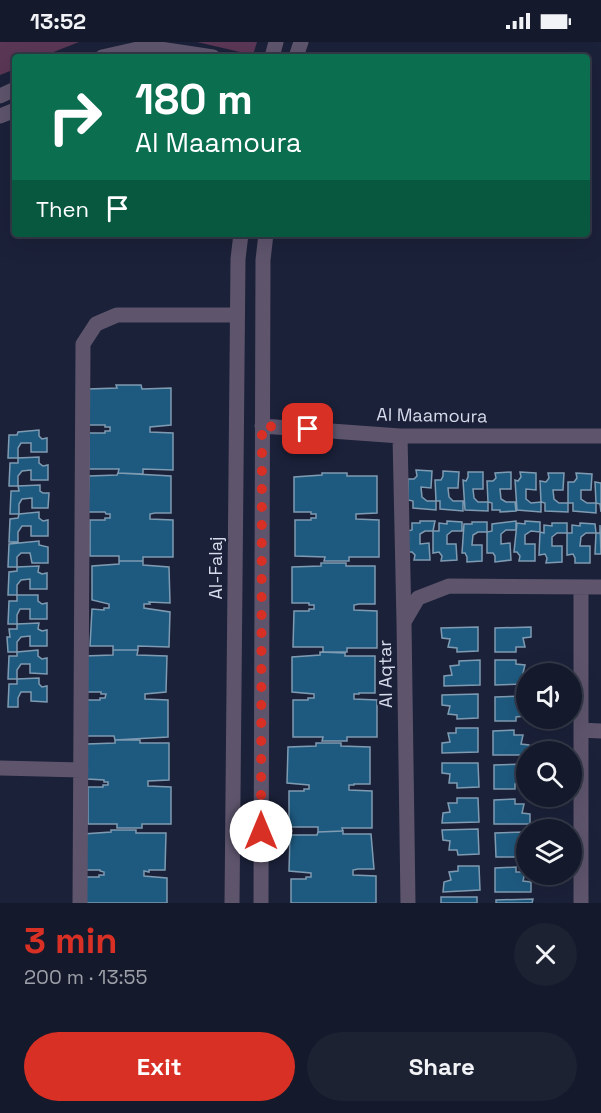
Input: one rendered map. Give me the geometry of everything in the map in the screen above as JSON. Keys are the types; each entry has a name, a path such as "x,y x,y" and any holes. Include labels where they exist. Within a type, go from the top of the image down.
{"street":[{"path":"116,54 147,47 193,54"},
{"name":"Al-Falaj","path":"232,903 237,315 241,237"},
{"path":"261,903 263,260 266,237"},
{"path":"80,903 84,344 96,324 117,315 237,315"},
{"name":"Al Maamoura","path":"262,426 400,436 601,436"},
{"path":"400,436 404,622"},
{"name":"Al Aqtar","path":"408,903 404,622 418,598 448,586 601,587"},
{"path":"580,903 581,587"},
{"path":"581,730 601,731"},
{"path":"0,768 81,770"}],"shaded area":[{"path":"0,42 79,42 49,54 12,54 12,70 0,75"},
{"path":"197,42 257,42 253,54"}],"building":[{"path":"116,385 141,385 142,389 171,388 171,425 150,427 150,432 173,433 173,470 143,469 143,474 118,473 119,469 89,469 89,433 105,433 105,431 110,431 110,427 88,425 88,389 117,388"},
{"path":"39,430 39,436 42,439 47,438 47,452 31,452 31,443 21,443 18,448 18,458 8,458 9,435"},
{"path":"39,457 39,463 43,466 48,465 48,480 31,480 31,470 22,471 18,476 18,486 9,486 10,463 18,463 18,458"},
{"path":"416,470 432,471 431,488 421,487 422,497 427,501 436,501 436,510 413,508 413,501 408,500 408,479 414,479 417,476"},
{"path":"443,471 459,472 458,488 448,488 449,497 453,501 463,501 463,511 440,509 440,501 436,501 435,480 441,480"},
{"path":"468,472 483,472 483,489 473,489 474,498 478,502 488,502 488,511 465,510 463,480 466,481"},
{"path":"511,472 511,489 500,489 501,499 506,502 515,502 516,511 492,510 492,503 488,502 487,481 493,481 496,478 495,473"},
{"path":"520,472 536,473 536,490 526,489 526,499 531,503 541,502 541,512 517,510 515,480 518,481 521,477"},
{"path":"118,473 171,476 171,513 150,514 150,519 173,520 173,557 143,557 143,561 119,561 119,556 90,556 90,520 105,520 105,518 110,518 110,514 88,512 89,476 117,475"},
{"path":"322,473 377,476 377,513 356,514 356,519 379,520 379,557 349,557 349,561 324,561 325,557 295,556 295,520 311,520 311,518 316,518 316,514 294,512 294,477 322,475"},
{"path":"548,473 564,473 563,490 553,490 554,499 559,503 568,503 568,512 545,511 545,503 541,502 540,481 546,482 549,478"},
{"path":"576,473 592,474 591,490 581,490 581,499 587,503 596,503 596,513 573,511 573,503 568,503 568,482 574,482 577,478"},
{"path":"595,482 601,483 601,512 600,504 596,503"},
{"path":"40,485 40,491 49,493 48,508 32,508 32,498 22,499 19,504 19,514 10,514 11,491 19,491 18,486"},
{"path":"39,512 39,518 43,521 48,520 48,536 31,536 31,526 22,526 18,532 18,542 9,542 10,519 18,518 19,514"},
{"path":"420,521 435,521 433,531 420,534 420,544 429,543 430,560 414,560 415,555 412,552 406,552 407,531 412,530 412,523 420,523"},
{"path":"447,521 462,522 462,531 452,531 447,535 447,544 456,544 457,560 441,561 442,556 439,552 433,553 433,531 439,531 439,523 447,524"},
{"path":"516,521 516,530 506,530 501,534 501,544 510,543 511,560 495,562 493,553 487,553 487,532 492,531 492,524"},
{"path":"525,521 540,522 540,532 531,531 525,535 525,544 535,544 535,561 519,561 520,556 514,552 517,523 525,524"},
{"path":"472,522 487,522 487,532 478,532 473,535 472,545 482,545 482,561 467,562 465,553 462,553 464,524 472,524"},
{"path":"552,523 567,523 567,533 557,533 552,537 552,546 562,546 562,562 546,563 545,554 539,555 540,532 544,533 544,525 552,526"},
{"path":"580,523 595,524 596,533 586,533 581,537 580,546 590,546 590,563 575,563 573,554 567,555 567,533 572,533 572,525 580,526"},
{"path":"600,525 601,554 595,554 596,533 600,533"},
{"path":"39,541 39,545 48,547 48,563 32,563 30,553 21,553 17,557 17,567 8,567 9,544"},
{"path":"119,561 143,561 143,565 169,567 170,603 149,602 150,604 144,604 144,608 170,612 169,647 138,646 138,650 113,650 113,646 90,646 92,609 109,608 109,604 92,600 92,566 119,564"},
{"path":"321,563 375,566 375,604 354,605 354,610 377,611 377,648 347,648 347,652 323,652 323,647 293,647 294,611 309,611 309,609 314,609 314,605 292,603 292,567 321,566"},
{"path":"39,566 38,572 47,573 47,589 30,589 30,579 21,580 17,585 17,595 8,595 9,572 17,571 17,567"},
{"path":"17,595 38,595 38,601 42,604 47,603 47,619 30,619 30,609 20,609 17,624 8,624 9,601 17,601"},
{"path":"39,623 38,629 47,630 47,646 30,646 30,636 21,637 17,642 17,652 8,652 9,629 17,629 17,624"},
{"path":"478,627 478,651 457,652 457,648 448,647 450,639 442,638 441,628"},
{"path":"531,627 531,637 523,638 525,647 516,647 516,652 495,652 495,628"},
{"path":"38,650 38,656 42,659 47,658 47,674 30,673 30,664 21,664 17,670 17,679 8,679 9,656 17,656 17,652"},
{"path":"113,650 138,650 137,655 167,656 166,692 145,694 145,699 168,700 168,737 115,740 114,736 85,736 85,700 100,700 100,698 105,698 106,694 84,692 84,656 113,655"},
{"path":"320,652 345,653 345,656 375,656 375,693 354,694 354,699 377,700 377,737 347,737 347,741 322,741 323,737 293,737 293,700 308,700 308,698 314,698 314,694 292,692 292,657 320,655"},
{"path":"480,660 480,685 444,686 444,676 452,675 450,666 459,665 459,661"},
{"path":"495,660 516,660 516,684 495,685"},
{"path":"39,678 39,684 42,687 47,686 47,702 31,701 31,692 21,692 18,707 8,707 9,684 17,684 17,679"},
{"path":"478,694 478,718 457,719 457,715 448,714 450,706 442,705 442,695"},
{"path":"516,696 516,721 495,721 495,697"},
{"path":"456,728 478,728 478,752 442,753 442,743 450,742 448,733 456,733"},
{"path":"514,730 514,735 523,735 522,741 516,741 516,755 493,755 493,731"},
{"path":"115,740 169,743 169,780 148,781 148,786 171,787 171,824 142,824 142,828 117,828 117,824 88,824 88,787 103,787 103,785 108,785 108,782 87,779 87,744 115,743"},
{"path":"316,743 341,743 341,746 370,747 370,784 349,785 349,790 372,791 372,828 342,828 343,831 318,832 318,827 289,827 289,791 304,791 304,789 309,789 309,785 287,783 288,747 316,746"},
{"path":"442,763 478,763 479,787 457,788 457,783 449,783 450,774 442,773"},
{"path":"516,764 515,789 494,789 494,765"},
{"path":"457,798 478,798 479,822 442,823 443,813 450,812 448,803 457,803"},
{"path":"515,799 516,807 523,807 522,813 530,814 530,819 516,819 516,824 494,824 494,800"},
{"path":"478,829 479,854 458,855 457,850 449,850 450,841 443,840 442,830"},
{"path":"111,830 166,833 165,870 144,871 144,876 167,878 167,903 84,903 84,877 99,877 99,875 104,875 104,872 83,870 83,834 111,832"},
{"path":"343,831 343,834 371,834 374,869 353,870 353,875 376,876 376,903 291,903 291,879 306,879 306,877 311,877 311,873 289,871 290,835 317,835 318,832"},
{"path":"516,832 516,857 496,857 495,833"},
{"path":"458,866 479,866 480,890 443,892 444,882 451,880 449,872 458,871"},
{"path":"516,867 516,885 531,885 531,892 495,892 495,868"},
{"path":"441,897 477,897 477,903 441,903"},
{"path":"533,899 532,903 496,903 496,900"}],"route":[{"path":"261,831 262,426 308,429"}]}
